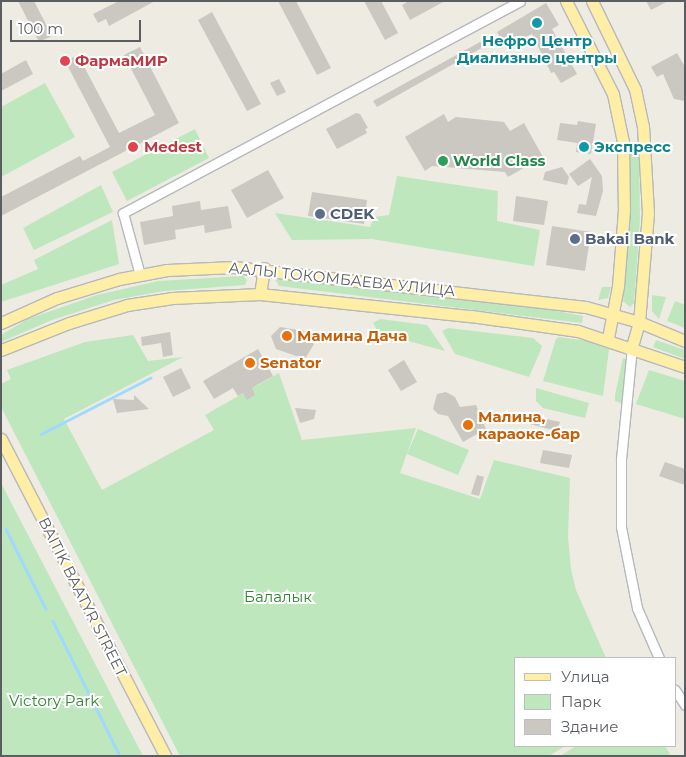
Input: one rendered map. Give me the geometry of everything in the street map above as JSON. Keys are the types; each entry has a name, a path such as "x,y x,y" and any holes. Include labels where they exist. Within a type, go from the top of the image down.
{"main road":[{"path":"566,1 613,94 623,142 624,210 613,314 608,338"},
{"path":"592,1 635,89 644,140 648,213 639,322 632,347"},
{"path":"623,142 644,140"},
{"name":"ААЛЫ ТОКОМБАЕВА УЛИЦА","path":"1,323 57,298 140,275 199,267 264,268 556,303 613,314 639,322 685,341"},
{"path":"260,294 264,268"},
{"name":"ААЛЫ ТОКОМБАЕВА УЛИЦА","path":"1,350 68,323 127,305 179,297 260,294 480,317 552,327 608,338 685,367"},
{"name":"BAITIK BAATYR STREET","path":"1,439 165,756"}],"street":[{"path":"140,275 123,213 520,1"},
{"path":"632,347 621,460 620,527 637,608 659,657"},
{"path":"676,692 685,705"}],"green space":[{"path":"45,83 75,137 1,177 1,107"},
{"path":"195,129 209,158 127,201 112,172"},
{"path":"633,148 639,151 640,219 634,303 630,307 623,301 630,218 630,151"},
{"path":"397,176 498,191 497,221 540,230 534,266 372,239 292,240 275,213 370,227 374,217 389,215"},
{"path":"101,185 113,212 34,250 23,228"},
{"path":"112,220 119,264 1,302 1,285 38,269 34,260"},
{"path":"243,276 247,280 245,285 164,291 114,300 52,320 1,342 1,335 28,319 97,295 158,281"},
{"path":"283,278 547,309 583,316 582,323 279,286 275,279"},
{"path":"602,287 611,287 608,298 598,300"},
{"path":"652,295 666,297 659,319 652,311"},
{"path":"675,301 685,305 685,328 667,321"},
{"path":"380,319 427,325 445,351 379,333 373,323"},
{"path":"448,328 533,338 542,346 529,377 455,354 442,331"},
{"name":"Балалык","path":"133,335 148,361 183,357 64,419 102,490 214,430 205,415 279,373 302,440 416,428 400,473 480,499 494,460 570,478 568,537 571,569 576,590 606,657 514,657 514,747 563,747 549,756 180,756 1,407 1,384 11,379 7,370 85,342"},
{"path":"559,337 587,341 609,349 603,396 543,381 556,339"},
{"path":"656,340 685,350 685,359 653,347"},
{"path":"623,358 628,361 625,402 621,403 615,401 615,395"},
{"path":"649,370 685,381 685,419 636,404"},
{"path":"536,388 589,403 585,418 543,408 536,401"},
{"path":"418,429 469,450 458,475 407,454"},
{"name":"Victory Park","path":"1,483 143,756 1,756"},
{"path":"574,747 666,747 671,756 560,756"}],"building":[{"path":"18,1 34,1 52,36 39,42"},
{"path":"119,1 155,1 109,26 106,19 98,23 93,14"},
{"path":"278,1 296,1 331,68 317,75"},
{"path":"364,1 381,1 398,33 385,40"},
{"path":"409,1 445,1 410,20 402,5"},
{"path":"646,1 668,1 651,10"},
{"path":"546,3 559,25 552,29 577,74 561,83 554,72 551,73 532,34 505,46 497,32"},
{"path":"212,12 261,104 247,111 198,20"},
{"path":"480,42 487,45 377,107 373,101"},
{"path":"140,47 179,123 1,216 1,197 80,156 83,161 110,147 65,61 78,55 119,133 155,115 124,55"},
{"path":"677,53 685,67 685,101 674,99 663,74 657,77 651,67"},
{"path":"26,60 33,74 1,91 1,74"},
{"path":"279,79 286,92 277,96 270,83"},
{"path":"356,113 360,114 368,128 365,129 367,133 337,149 326,129"},
{"path":"444,114 448,122 456,117 504,122 510,131 524,123 543,157 508,177 505,172 432,166 425,171 405,137"},
{"path":"578,121 596,124 591,154 576,152 577,143 557,140 560,123 577,125"},
{"path":"590,159 602,176 603,191 596,216 577,213 579,204 586,205 592,177 578,186 569,174"},
{"path":"562,167 569,177 567,185 543,180 545,172"},
{"path":"268,170 284,198 247,218 231,190"},
{"path":"312,192 367,200 364,224 308,216"},
{"path":"516,196 548,201 544,225 513,221"},
{"path":"200,201 201,210 228,206 232,228 205,233 204,225 175,230 176,239 144,245 140,222 173,216 172,206"},
{"path":"552,226 591,232 585,271 546,265"},
{"path":"280,327 304,331 306,339 314,344 305,359 276,349 271,336"},
{"path":"170,332 173,355 163,357 161,343 142,346 141,337"},
{"name":"Senator","path":"258,349 273,376 252,388 255,395 247,400 243,393 238,396 233,388 214,399 203,381"},
{"path":"404,360 417,382 401,391 388,370"},
{"path":"181,368 191,388 173,397 163,377"},
{"path":"446,392 455,397 460,407 476,405 486,429 463,442 448,416 438,414 433,409 437,394"},
{"path":"134,395 149,409 117,413 113,399 134,400"},
{"path":"295,408 316,410 314,419 300,423"},
{"path":"520,413 560,422 557,431 518,421"},
{"path":"543,450 572,455 569,468 540,463"},
{"path":"665,462 685,469 685,485 659,476"},
{"path":"477,475 484,477 479,496 471,494"}],"waterway":[{"path":"41,434 150,378"},
{"path":"6,529 46,609"},
{"path":"53,621 120,756"}],"place":[{"name":"Нефро Центр Диализные центры","path":"537,23"},
{"name":"ФармаМИР","path":"65,61"},
{"name":"Medest","path":"133,147"},
{"name":"Экспресс","path":"584,147"},
{"name":"World Class","path":"443,161"},
{"name":"CDEK","path":"320,214"},
{"name":"Bakai Bank","path":"575,239"},
{"name":"Мамина Дача","path":"287,336"},
{"name":"Senator","path":"250,363"},
{"name":"Малина, караоке-бар","path":"468,425"}]}
